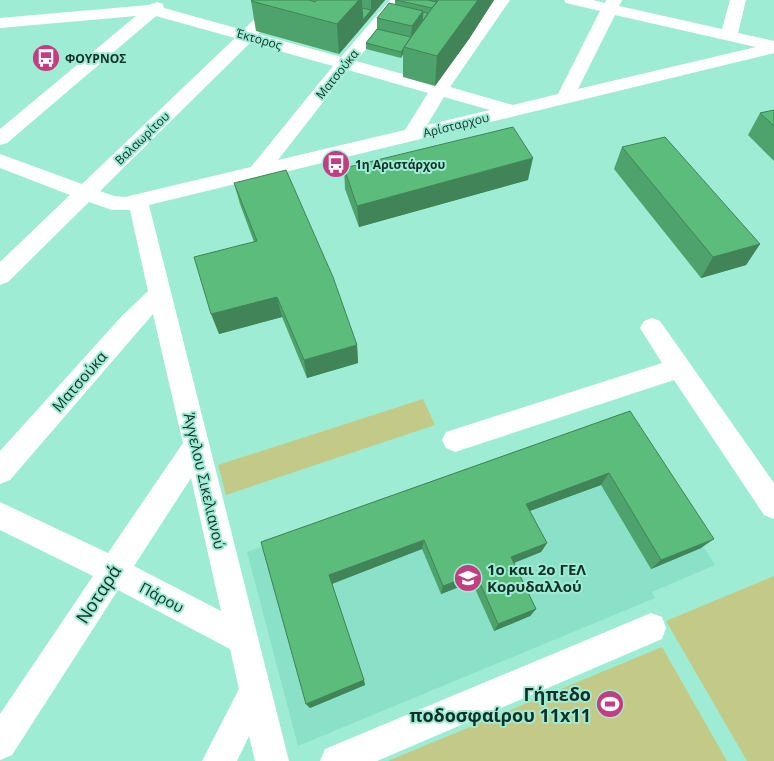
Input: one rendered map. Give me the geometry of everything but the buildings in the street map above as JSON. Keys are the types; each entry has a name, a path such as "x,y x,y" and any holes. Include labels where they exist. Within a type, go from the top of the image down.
{"street":[{"path":"50,17 67,0"},
{"name":"Βαλαωρίτου","path":"0,276 284,0"},
{"name":"Ματσούκα","path":"258,172 345,63 399,0"},
{"path":"411,136 439,90 502,0"},
{"path":"572,0 612,4 774,47"},
{"path":"729,36 738,0"},
{"path":"565,98 612,4"},
{"path":"0,138 159,5"},
{"name":"Έκτορος","path":"3,24 159,5 247,36 513,111"},
{"name":"Αρίσταρχου","path":"0,161 112,203 125,204 774,47"},
{"name":"Άγγελου Σικελιανού","path":"138,201 272,761"},
{"name":"Ματσούκα","path":"0,471 129,324 160,293"},
{"path":"652,328 774,506"},
{"path":"455,440 679,368"},
{"name":"Νοταρά","path":"0,742 196,446"},
{"name":"Πάρου","path":"0,516 114,571 242,639"},
{"path":"337,761 651,628"},
{"path":"218,761 255,691"}],"shaded area":[{"path":"423,399 435,425 226,495 218,465"},
{"name":"1o και 2ο ΓΕΛ Κορυδαλλού","path":"622,419 715,565 652,592 655,598 298,746 247,552"},
{"path":"774,576 774,761 747,761 666,621"},
{"name":"Γήπεδο ποδοσφαίρου 11x11","path":"662,647 727,761 388,761"}],"place":[{"name":"ΦΟΥΡΝΟΣ","path":"46,58"},
{"name":"1η Αριστάρχου","path":"336,164"},
{"name":"1o και 2ο ΓΕΛ Κορυδαλλού","path":"468,578"},
{"name":"Γήπεδο ποδοσφαίρου 11x11","path":"610,704"}]}
